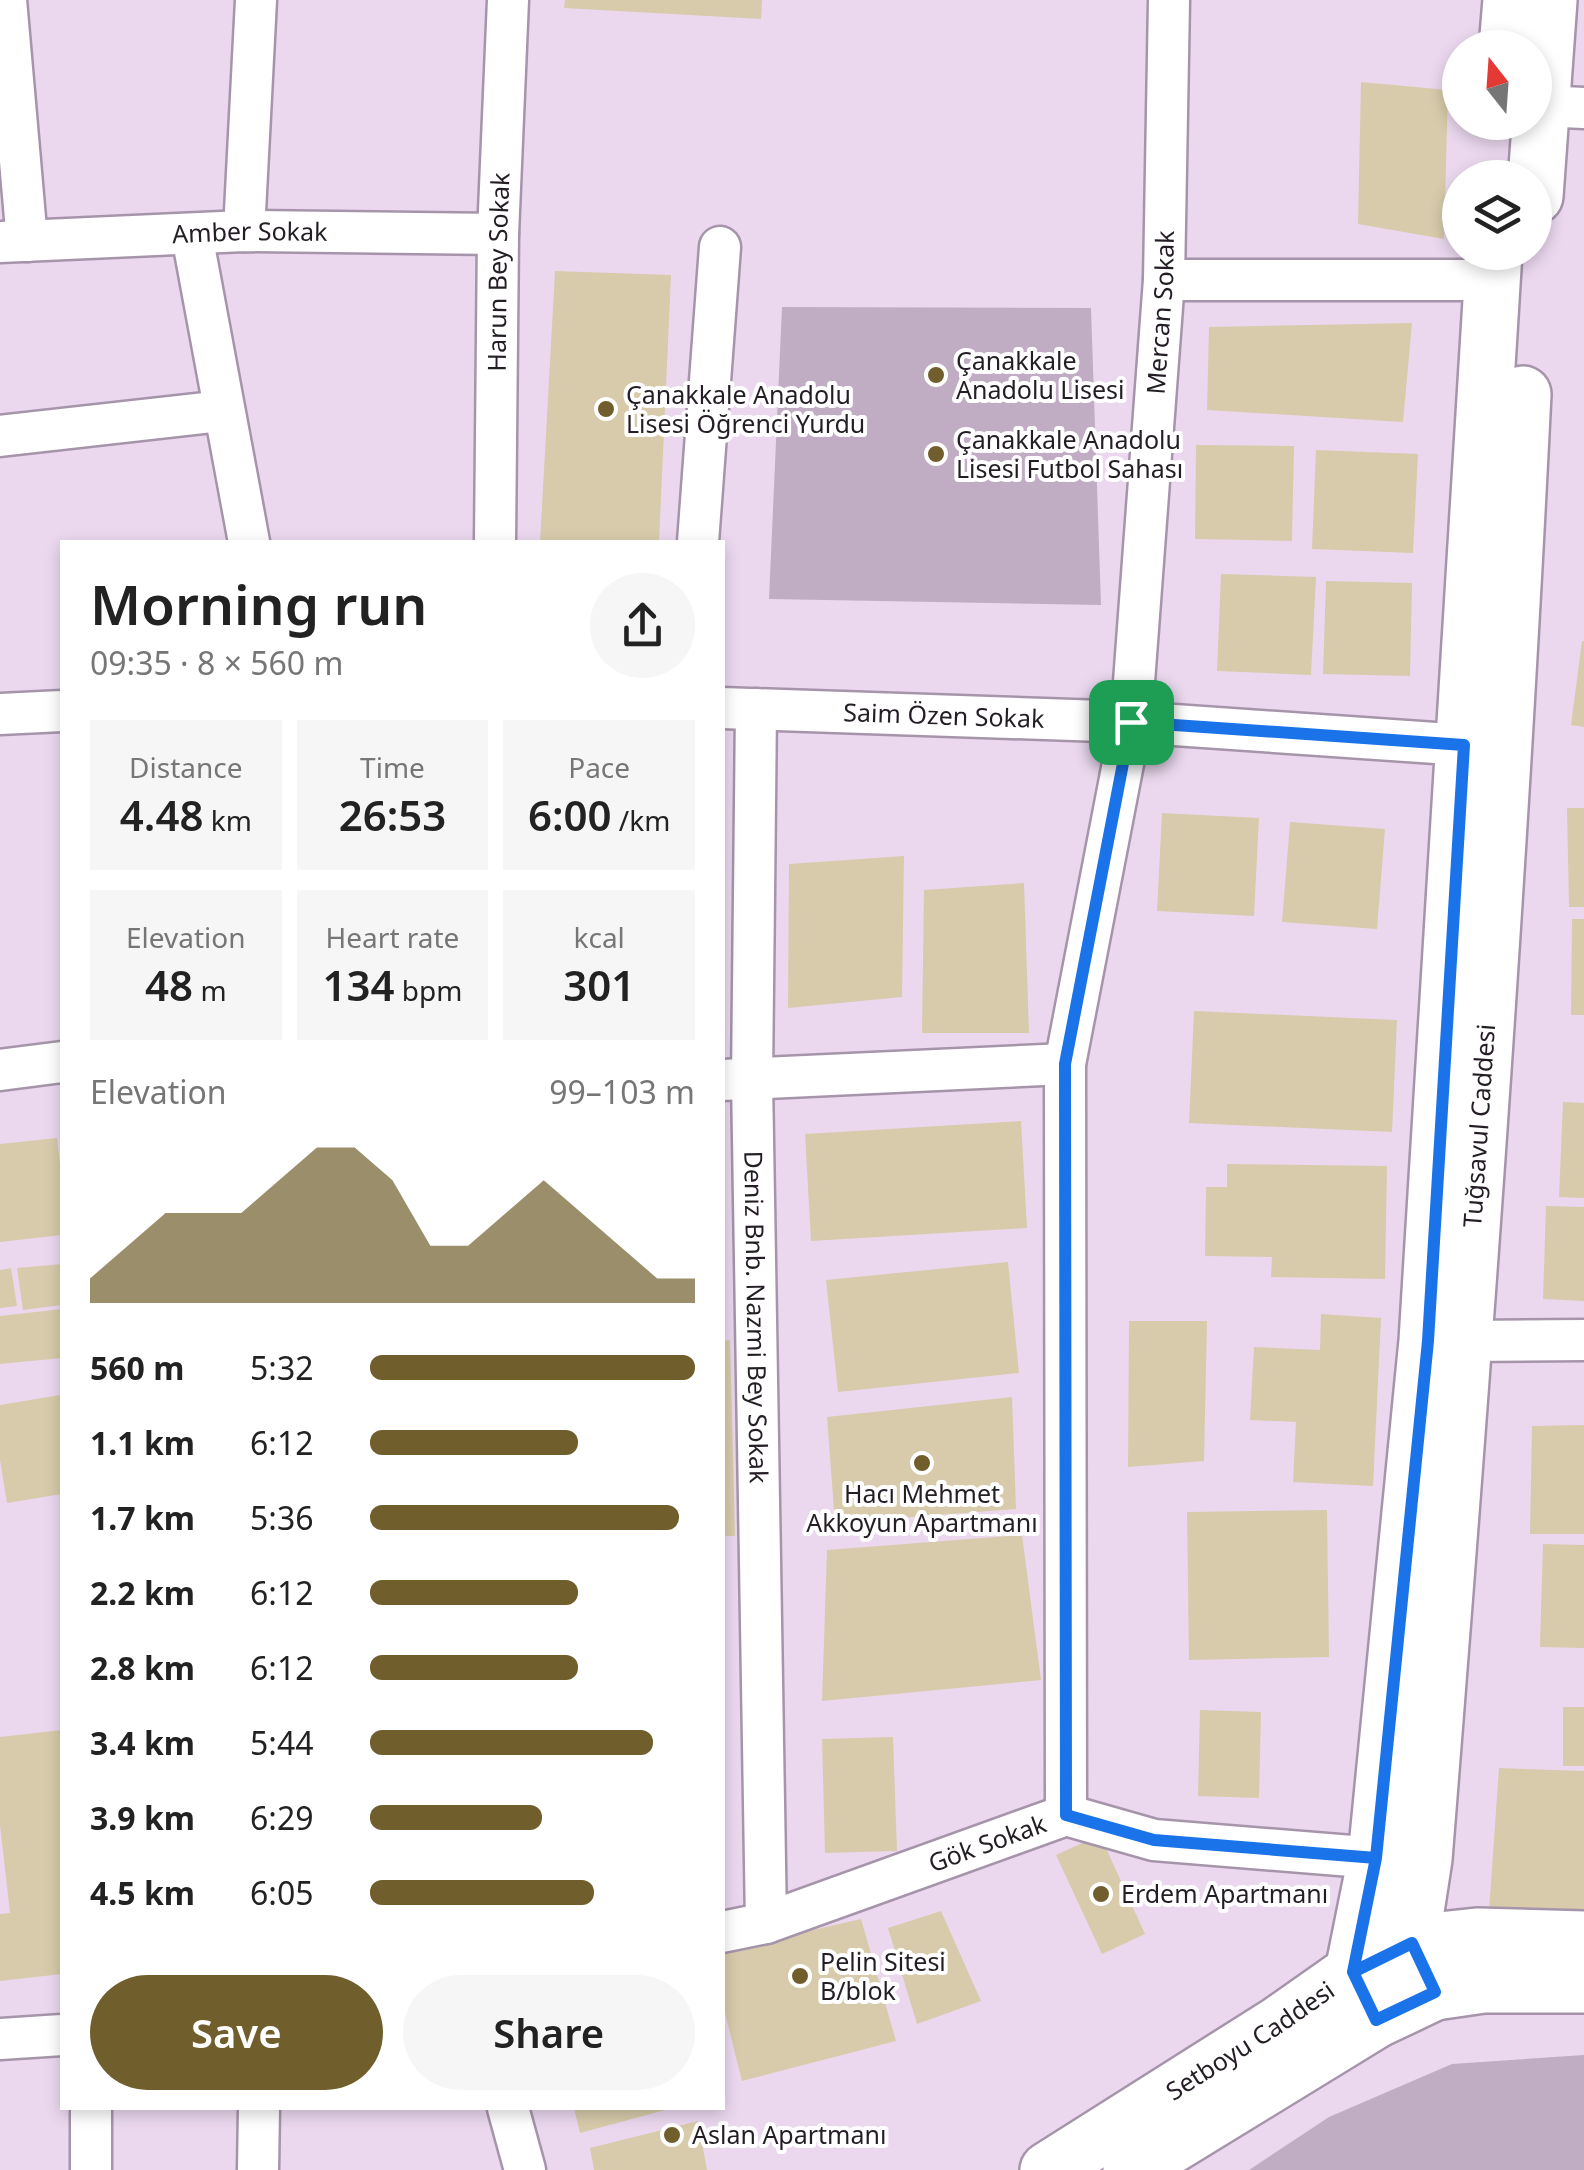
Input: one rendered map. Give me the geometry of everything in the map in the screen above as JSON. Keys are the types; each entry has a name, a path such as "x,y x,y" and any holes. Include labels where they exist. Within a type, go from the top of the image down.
{"main road":[{"path":"1508,30 1510,0"},
{"path":"1547,30 1549,0"},
{"path":"1376,2020 1353,1972 1376,1858 1428,1341 1464,745 1504,270"},
{"name":"Tuğsavul Caddesi","path":"1412,1943 1424,1859 1465,1340 1505,749 1505,270"},
{"name":"Setboyu Caddesi","path":"1048,2170 1353,1972 1412,1943 1477,1936 1584,1939"},
{"path":"1412,1943 1435,1992"},
{"name":"Setboyu Caddesi","path":"1132,2170 1376,2020 1435,1992 1483,1985 1584,1984"}],"street":[{"path":"6,0 13,242"},
{"path":"244,231 256,0"},
{"name":"Harun Bey Sokak","path":"495,540 498,234 508,0"},
{"name":"Mercan Sokak","path":"1066,1815 1065,1064 1131,722 1164,280 1169,0"},
{"name":"Amber Sokak","path":"13,242 244,231 498,234"},
{"path":"192,235 249,540"},
{"path":"698,540 720,247"},
{"path":"1164,280 1442,265"},
{"path":"0,436 222,411"},
{"name":"Saim Özen Sokak","path":"739,709 1131,722 1464,745"},
{"name":"Deniz Bnb. Nazmi Bey Sokak","path":"739,709 740,1586 766,1923"},
{"path":"0,714 60,710"},
{"path":"0,1070 60,1062"},
{"path":"737,1080 1065,1064"},
{"path":"1465,1340 1584,1340"},
{"name":"Gök Sokak","path":"725,1931 766,1923 1066,1815 1154,1840 1376,1858"},
{"path":"0,2039 60,2035"},
{"path":"91,2110 92,2170"},
{"path":"258,2110 258,2170"},
{"path":"509,2110 525,2170"}],"shaded area":[{"name":"Çanakkale Anadolu Lisesi Futbol Sahası","path":"782,307 1091,308 1101,605 769,599"},
{"path":"1584,2055 1584,2170 1249,2170 1329,2117 1452,2064"}],"building":[{"path":"565,0 762,0 761,19 564,8"},
{"path":"1361,82 1442,89 1442,140 1447,140 1446,160 1442,160 1442,239 1358,224"},
{"name":"Çanakkale Anadolu Lisesi Öğrenci Yurdu","path":"555,271 671,275 659,540 540,540"},
{"path":"1412,323 1403,422 1207,410 1209,327"},
{"path":"1196,445 1294,446 1292,541 1195,539"},
{"path":"1316,450 1418,454 1413,553 1312,549"},
{"path":"1221,574 1316,577 1311,675 1217,671"},
{"path":"1326,581 1412,583 1410,676 1323,674"},
{"path":"1584,641 1584,727 1571,725"},
{"path":"1567,808 1584,808 1584,907 1569,907"},
{"path":"1162,813 1259,818 1254,916 1157,911"},
{"path":"1290,822 1385,829 1377,929 1282,922"},
{"path":"904,856 902,997 788,1008 789,864"},
{"path":"1024,883 1029,1033 922,1033 924,890"},
{"path":"1572,919 1584,919 1584,1015 1571,1015"},
{"path":"1194,1011 1397,1020 1392,1132 1189,1123"},
{"path":"1563,1102 1584,1103 1584,1198 1559,1197"},
{"path":"1021,1121 1027,1228 811,1241 805,1134"},
{"path":"57,1138 60,1235 0,1242 0,1144"},
{"path":"1227,1164 1387,1166 1385,1279 1271,1277 1272,1257 1205,1256 1206,1187 1227,1187"},
{"path":"1546,1206 1584,1207 1584,1301 1543,1299"},
{"path":"1008,1262 1019,1373 838,1392 826,1280"},
{"path":"60,1264 60,1305 23,1310 17,1268"},
{"path":"11,1268 17,1306 0,1308 0,1270"},
{"path":"60,1309 60,1358 0,1364 0,1316"},
{"path":"1321,1314 1381,1318 1373,1486 1293,1482 1296,1422 1250,1420 1254,1347 1320,1350"},
{"path":"1129,1321 1207,1321 1204,1461 1128,1467"},
{"path":"730,1340 735,1536 725,1536 725,1341"},
{"path":"60,1395 60,1494 7,1503 0,1460 0,1405"},
{"name":"Hacı Mehmet Akkoyun Apartmanı","path":"1012,1397 1016,1509 835,1523 827,1417"},
{"path":"1584,1425 1584,1534 1530,1534 1532,1426"},
{"path":"1327,1510 1329,1657 1189,1660 1187,1512"},
{"path":"1022,1535 1041,1680 822,1701 827,1550"},
{"path":"1543,1544 1584,1545 1584,1648 1540,1647"},
{"path":"1563,1707 1584,1707 1584,1766 1563,1766"},
{"path":"1200,1710 1261,1712 1259,1798 1198,1796"},
{"path":"60,1730 60,1974 0,1981 0,1914 10,1913 0,1825 0,1737"},
{"path":"893,1737 897,1851 825,1853 822,1739"},
{"path":"1499,1768 1584,1771 1584,1926 1488,1925"},
{"name":"Erdem Apartmanı","path":"1100,1835 1145,1934 1102,1954 1056,1855"},
{"path":"941,1911 981,2001 917,2024 888,1928"},
{"name":"Pelin Sitesi B/blok","path":"861,1919 896,2041 742,2081 725,2013 725,1950"},
{"path":"574,2110 665,2110 580,2133"},
{"name":"Aslan Apartmanı","path":"698,2121 707,2170 594,2170 590,2148"}],"place":[{"name":"Çanakkale Anadolu Lisesi","path":"936,375"},
{"name":"Çanakkale Anadolu Lisesi Öğrenci Yurdu","path":"606,409"},
{"name":"Çanakkale Anadolu Lisesi Futbol Sahası","path":"936,454"},
{"name":"Hacı Mehmet Akkoyun Apartmanı","path":"922,1463"},
{"name":"Erdem Apartmanı","path":"1101,1894"},
{"name":"Pelin Sitesi B/blok","path":"800,1976"},
{"name":"Aslan Apartmanı","path":"672,2135"}],"route":[{"path":"1131,722 1065,1064 1066,1815 1154,1840 1376,1858 1353,1972 1376,2020 1435,1992 1412,1943 1353,1972 1376,1858 1428,1341 1464,745 1131,722"}]}
